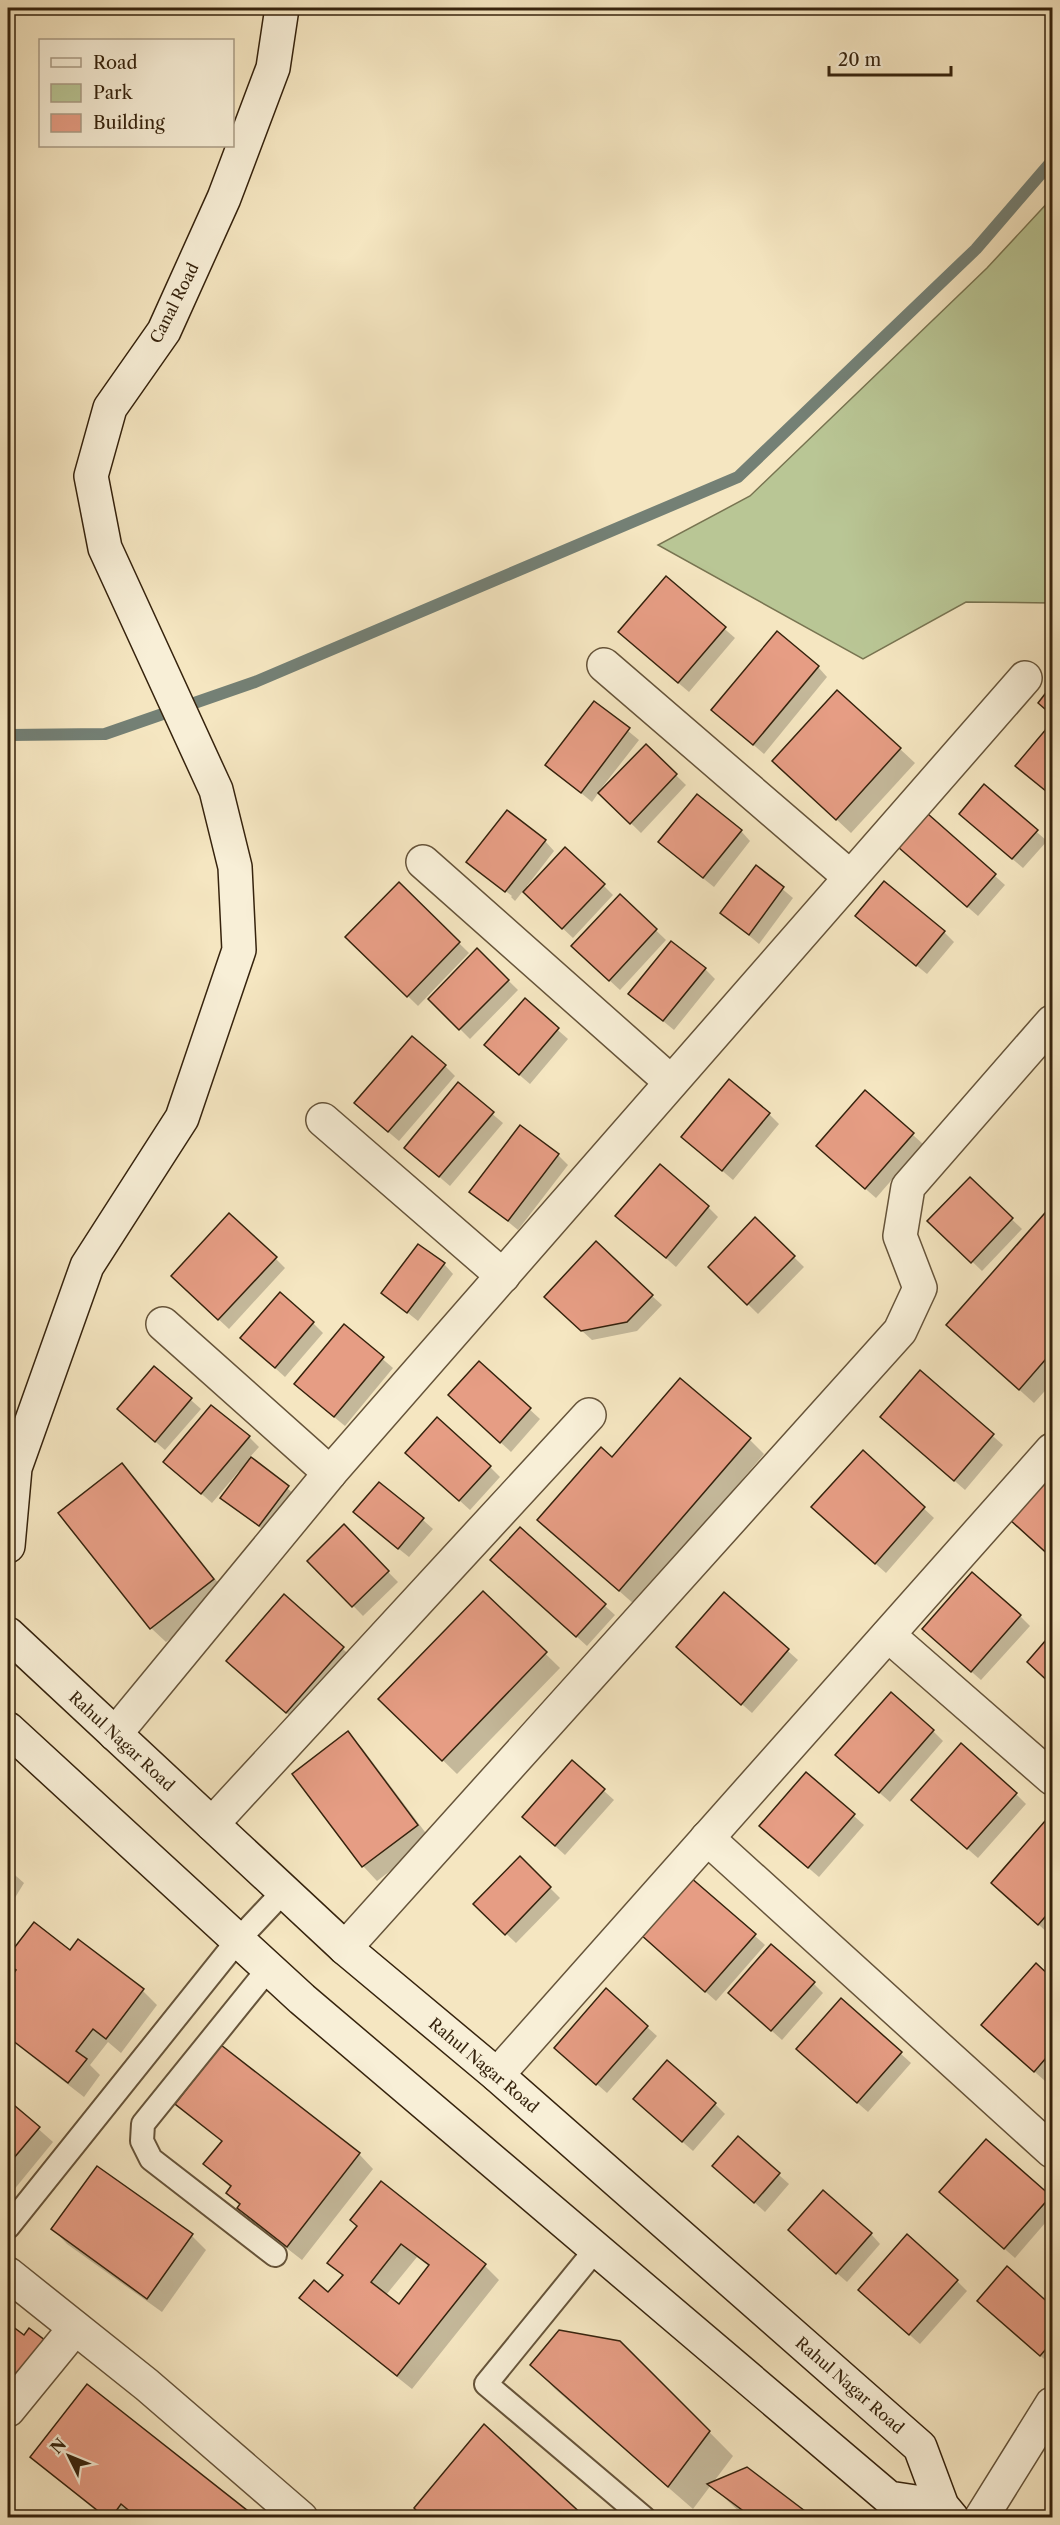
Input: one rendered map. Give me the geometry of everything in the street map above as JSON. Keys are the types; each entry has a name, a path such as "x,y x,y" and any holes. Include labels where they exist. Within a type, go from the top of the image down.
{"street":[{"name":"Canal Road","path":"8,1546 15,1468 87,1266 182,1118 238,950 235,867 216,790 105,548 91,476 110,408 164,331 224,198 273,68 282,8"},
{"path":"604,665 850,877"},
{"path":"115,1734 330,1473 1025,678"},
{"path":"423,862 671,1082"},
{"path":"345,1948 900,1331 920,1288 900,1236 908,1188 1053,1022"},
{"path":"323,1120 503,1276"},
{"path":"163,1324 330,1473"},
{"path":"212,1824 588,1415"},
{"path":"497,2075 1053,1450"},
{"name":"Rahul Nagar Road","path":"8,1634 345,1948 497,2075 920,2447 947,2512"},
{"path":"888,1635 1053,1778"},
{"name":"Rahul Nagar Road","path":"8,1729 302,1999 889,2498 947,2512"},
{"path":"707,1838 1053,2151"},
{"path":"8,2274 147,2385 301,2517"},
{"path":"8,2410 75,2328"},
{"path":"981,2517 1053,2403"}],"lane":[{"path":"8,2228 238,1940 284,1891"},
{"path":"269,1968 143,2124 141,2141 151,2159 275,2255"},
{"path":"596,2249 486,2384 644,2517"}],"green space":[{"path":"1052,198 1052,603 966,602 863,659 658,545 750,496 987,268"}],"building":[{"path":"666,576 726,627 678,683 618,632"},
{"path":"777,631 819,666 753,745 711,710"},
{"path":"1052,685 1052,715 1038,703"},
{"path":"837,690 901,748 836,820 772,761"},
{"path":"594,701 630,728 581,793 545,765"},
{"path":"1047,728 1052,733 1052,796 1015,766"},
{"path":"646,744 677,774 630,824 598,793"},
{"path":"984,784 1038,830 1012,859 959,814"},
{"path":"697,794 742,830 703,878 658,842"},
{"path":"507,810 546,840 505,892 466,862"},
{"path":"928,814 996,874 967,907 898,847"},
{"path":"565,847 605,884 562,929 523,892"},
{"path":"756,865 784,887 749,935 720,913"},
{"path":"884,881 945,931 916,966 855,916"},
{"path":"399,882 460,942 407,997 345,937"},
{"path":"620,894 657,929 609,981 571,946"},
{"path":"671,941 706,968 663,1021 628,994"},
{"path":"477,948 509,980 459,1030 428,999"},
{"path":"525,998 559,1028 519,1075 484,1045"},
{"path":"412,1036 446,1065 388,1132 354,1103"},
{"path":"729,1079 770,1113 722,1171 681,1137"},
{"path":"458,1082 494,1112 439,1177 404,1148"},
{"path":"865,1090 914,1133 865,1189 816,1146"},
{"path":"520,1125 559,1154 508,1221 469,1192"},
{"path":"660,1164 709,1206 666,1258 615,1216"},
{"path":"970,1177 1013,1218 971,1263 927,1221"},
{"path":"1052,1205 1052,1352 1019,1390 946,1325"},
{"path":"229,1213 277,1257 218,1320 171,1276"},
{"path":"755,1217 795,1256 747,1305 708,1267"},
{"path":"596,1241 653,1295 627,1322 581,1331 544,1297"},
{"path":"418,1244 445,1263 407,1313 381,1293"},
{"path":"280,1292 314,1322 275,1368 240,1338"},
{"path":"344,1324 384,1357 334,1417 294,1384"},
{"path":"479,1361 531,1408 500,1443 448,1395"},
{"path":"154,1366 192,1398 155,1442 117,1409"},
{"path":"920,1370 994,1434 954,1481 880,1417"},
{"path":"680,1378 751,1438 619,1591 537,1520 601,1447 612,1457"},
{"path":"211,1405 250,1436 201,1494 163,1462"},
{"path":"437,1417 491,1466 459,1501 405,1453"},
{"path":"863,1450 925,1507 875,1564 811,1507"},
{"path":"251,1457 289,1486 259,1526 220,1498"},
{"path":"122,1463 214,1579 150,1629 58,1513"},
{"path":"1052,1469 1052,1558 1009,1519"},
{"path":"379,1482 424,1518 398,1549 353,1512"},
{"path":"344,1524 389,1571 352,1607 307,1561"},
{"path":"520,1527 606,1604 576,1637 490,1560"},
{"path":"972,1572 1021,1615 971,1672 922,1629"},
{"path":"483,1591 547,1652 442,1761 378,1699"},
{"path":"724,1592 789,1649 741,1705 676,1647"},
{"path":"284,1594 344,1647 286,1713 226,1661"},
{"path":"1052,1633 1052,1685 1027,1662"},
{"path":"891,1692 934,1730 879,1793 835,1755"},
{"path":"348,1731 418,1825 362,1867 292,1774"},
{"path":"961,1743 1017,1793 967,1849 911,1800"},
{"path":"572,1760 605,1789 555,1846 522,1817"},
{"path":"806,1772 855,1814 808,1868 759,1826"},
{"path":"1052,1813 1052,1909 1038,1925 991,1883"},
{"path":"520,1856 551,1887 505,1935 473,1904"},
{"path":"690,1877 756,1934 705,1992 640,1934"},
{"path":"34,1922 70,1950 78,1939 144,1989 106,2039 93,2029 76,2051 87,2059 68,2083 8,2037 8,1982 16,1970 8,1964 8,1956"},
{"path":"771,1944 815,1982 771,2031 728,1993"},
{"path":"1036,1963 1052,1978 1052,2051 1034,2072 981,2025"},
{"path":"606,1988 648,2026 596,2085 554,2048"},
{"path":"841,1998 902,2052 857,2103 796,2049"},
{"path":"221,2045 360,2153 287,2247 237,2208 240,2204 226,2193 231,2186 203,2164 222,2141 175,2104"},
{"path":"667,2060 716,2103 682,2142 633,2099"},
{"path":"8,2100 40,2127 8,2165"},
{"path":"738,2136 780,2173 754,2203 712,2166"},
{"path":"986,2139 1051,2196 1004,2249 939,2192"},
{"path":"97,2166 193,2234 147,2299 51,2229"},
{"path":"381,2181 486,2264 397,2376 299,2298 314,2280 328,2292 343,2275 327,2263 357,2226 350,2220","holes":["401,2244 429,2265 399,2304 371,2282"]},
{"path":"823,2190 872,2233 836,2274 788,2230"},
{"path":"907,2234 958,2280 909,2335 858,2290"},
{"path":"1007,2266 1052,2306 1052,2342 1040,2356 977,2301"},
{"path":"8,2323 24,2335 29,2328 46,2341 8,2392"},
{"path":"559,2330 620,2341 710,2431 668,2487 530,2365"},
{"path":"87,2384 257,2518 138,2518 121,2504 111,2518 107,2518 30,2457"},
{"path":"484,2424 586,2518 423,2518 414,2508"},
{"path":"747,2467 805,2511 804,2518 753,2518 707,2484"}],"waterway":[{"path":"8,735 105,734 255,682 738,477 976,249 1052,161"}]}
